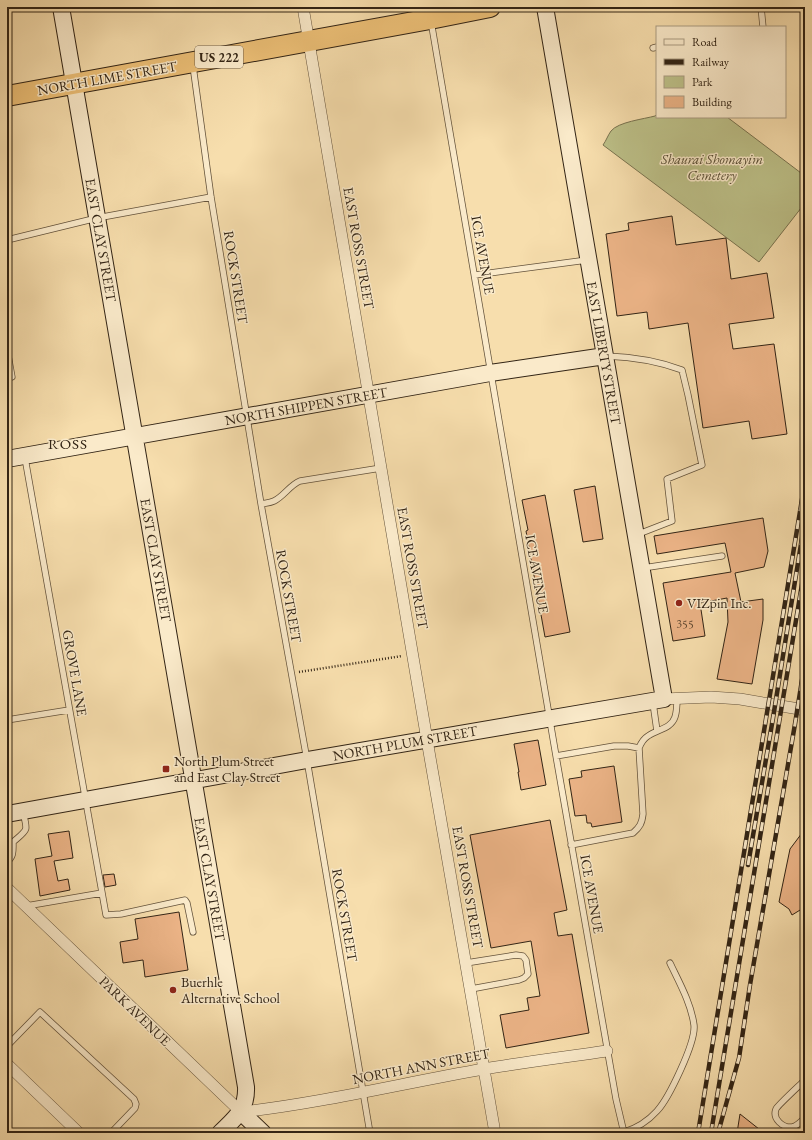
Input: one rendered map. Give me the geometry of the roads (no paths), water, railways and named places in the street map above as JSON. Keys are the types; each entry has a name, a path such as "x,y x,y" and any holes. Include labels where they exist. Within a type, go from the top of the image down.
{"highway":[{"name":"NORTH LIME STREET","path":"7,96 490,7"}],"street":[{"name":"EAST CLAY STREET","path":"61,7 246,1087 245,1100 241,1112"},
{"name":"EAST ROSS STREET","path":"303,7 412,654 495,1133"},
{"name":"EAST LIBERTY STREET","path":"545,7 640,568 664,699"},
{"name":"NORTH SHIPPEN STREET","path":"7,459 490,373 605,356"},
{"name":"NORTH PLUM STREET","path":"7,814 307,760 664,699 711,697 740,699 805,710"},
{"name":"PARK AVENUE","path":"7,888 263,1133"},
{"name":"NORTH ANN STREET","path":"241,1112 363,1092 485,1069 607,1051"},
{"path":"7,1064 79,1133"},
{"path":"220,1133 241,1112"}],"lane":[{"path":"761,7 763,26"},
{"name":"ICE AVENUE","path":"430,19 475,276 549,719 607,1051 624,1133"},
{"name":"ROCK STREET","path":"192,62 211,197 246,416 307,760 370,1133"},
{"path":"7,240 97,218 211,197"},
{"path":"475,276 588,260"},
{"path":"7,349 12,377"},
{"path":"605,356 625,357 664,364 682,370 702,465 667,479 672,521 635,535"},
{"name":"GROVE LANE","path":"24,456 106,915 121,914 185,900 187,903 193,932"},
{"path":"261,504 272,501 282,495 295,483 300,481 381,468"},
{"path":"640,568 722,556"},
{"path":"657,731 664,699"},
{"path":"571,845 633,833 640,827 643,814 639,748 644,739 657,731 668,727 674,720 676,715 664,699"},
{"path":"7,720 69,710"},
{"path":"556,756 614,746 639,748"},
{"path":"7,862 12,858 13,842 26,831 27,827 23,812"},
{"path":"26,906 102,894"},
{"path":"466,963 516,955 522,956 526,960 528,974 524,978 471,989"},
{"path":"624,1133 636,1128 648,1120 658,1110 669,1095 694,1036 694,1026 688,1003 670,963"},
{"path":"7,1046 40,1012 134,1099 136,1104 135,1108 111,1133"},
{"path":"805,1080 776,1108 775,1116 780,1124 793,1127 805,1118"}],"railway":[{"path":"698,1133 805,481"},
{"path":"748,865 805,519"},
{"path":"711,1133 805,566"},
{"path":"718,1133 739,1058 805,661"}],"place":[{"name":"VIZpin Inc.","path":"679,603"},
{"name":"North Plum Street and East Clay Street","path":"166,769"},
{"name":"Buerhle Alternative School","path":"173,990"}],"district":[{"name":"ROSS","path":"68,443"}],"park label":[{"name":"Shaurai Shomayim Cemetery","path":"712,168"}]}
